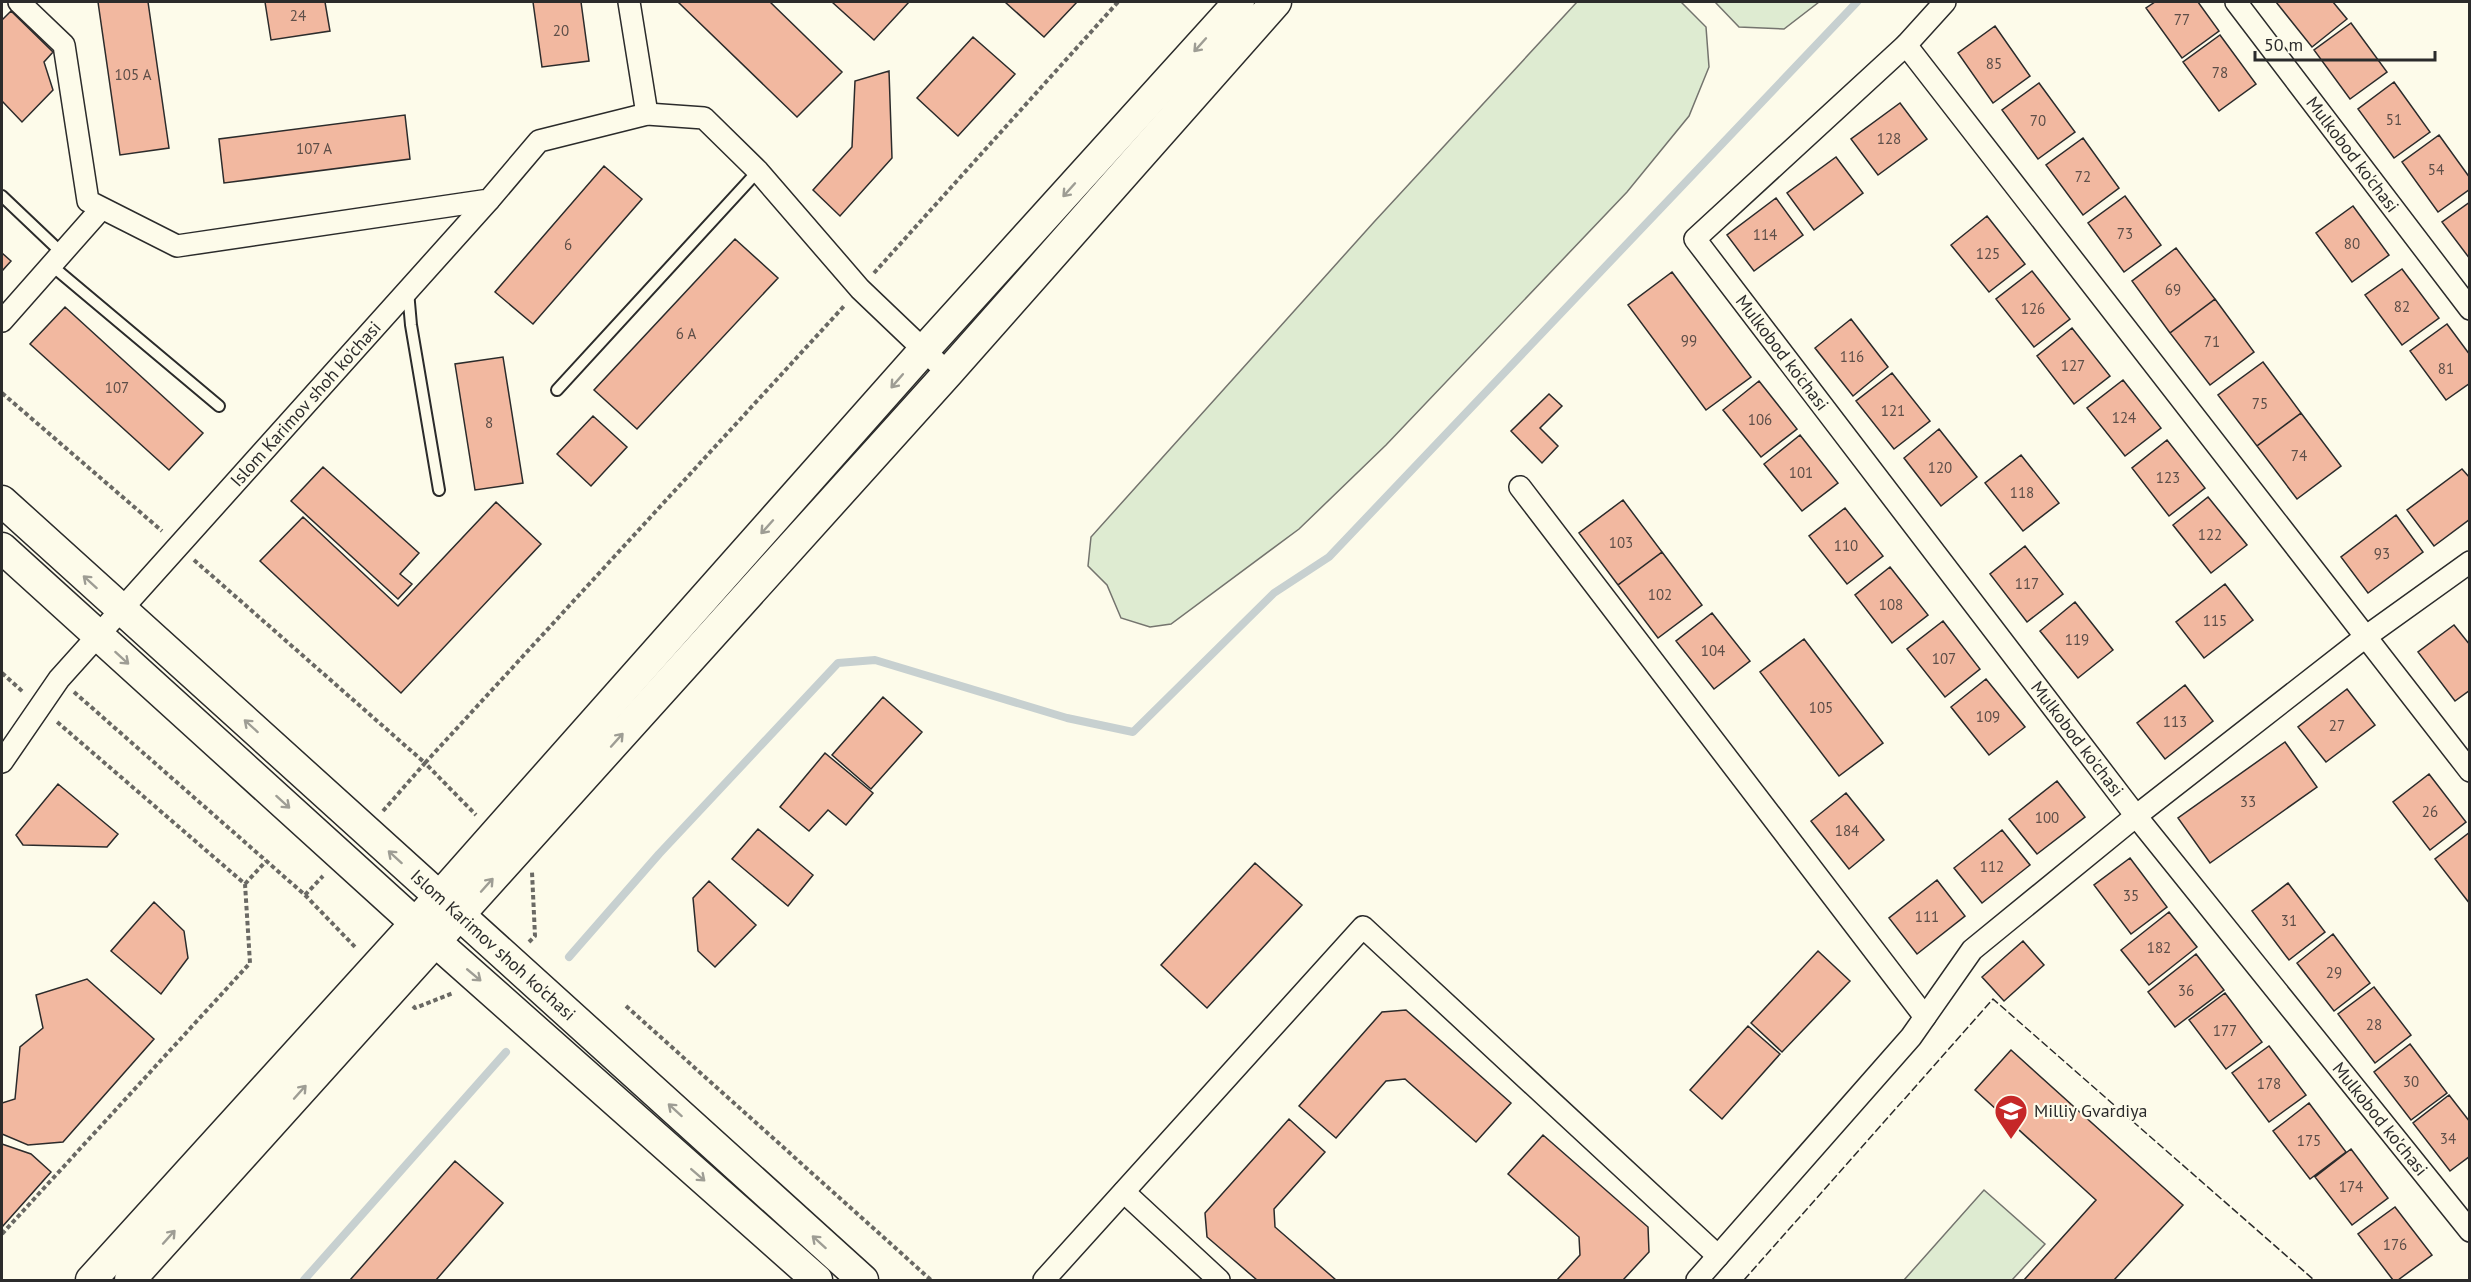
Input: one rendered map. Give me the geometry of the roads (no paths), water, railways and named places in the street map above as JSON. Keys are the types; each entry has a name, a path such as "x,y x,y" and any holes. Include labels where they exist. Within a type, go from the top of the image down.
{"main road":[{"path":"91,1281 384,977 436,942 449,906 924,350 1239,2"},
{"path":"130,1281 384,977 415,922 449,906 948,373 1276,2"},
{"name":"Islom Karimov shoh ko'chasi","path":"2,501 863,1281"},
{"name":"Islom Karimov shoh ko'chasi","path":"2,548 436,942 817,1281"}],"street":[{"path":"20,2 64,45 88,201 177,246 489,200"},
{"path":"629,2 647,114"},
{"path":"1945,2 1906,45 2469,771"},
{"name":"Mulkobod ko'chasi","path":"2236,2 2469,309"},
{"name":"Mulkobod ko'chasi","path":"1906,45 1695,239 2136,816 2469,1231"},
{"name":"Islom Karimov shoh ko'chasi","path":"98,635 408,291 539,141 647,114 704,118 758,171 860,289 948,373"},
{"path":"2,321 101,209"},
{"path":"1520,487 1925,1017"},
{"path":"1697,1281 1911,1037 1972,950 2136,816 2364,638 2469,562"},
{"path":"2,762 59,679 98,635"},
{"path":"1044,1281 1363,927 1718,1256"},
{"path":"1124,1192 1219,1281"}],"lane":[{"path":"557,390 758,171"},
{"path":"2,196 56,259 219,406"},
{"path":"408,291 411,325 440,490"}],"waterway":[{"path":"569,957 659,854 838,663 875,660 1067,718 1133,732 1274,593 1329,557 1857,2"},
{"path":"304,1280 506,1052"}],"place":[{"name":"Milliy Gvardiya","path":"2011,1140"}]}
